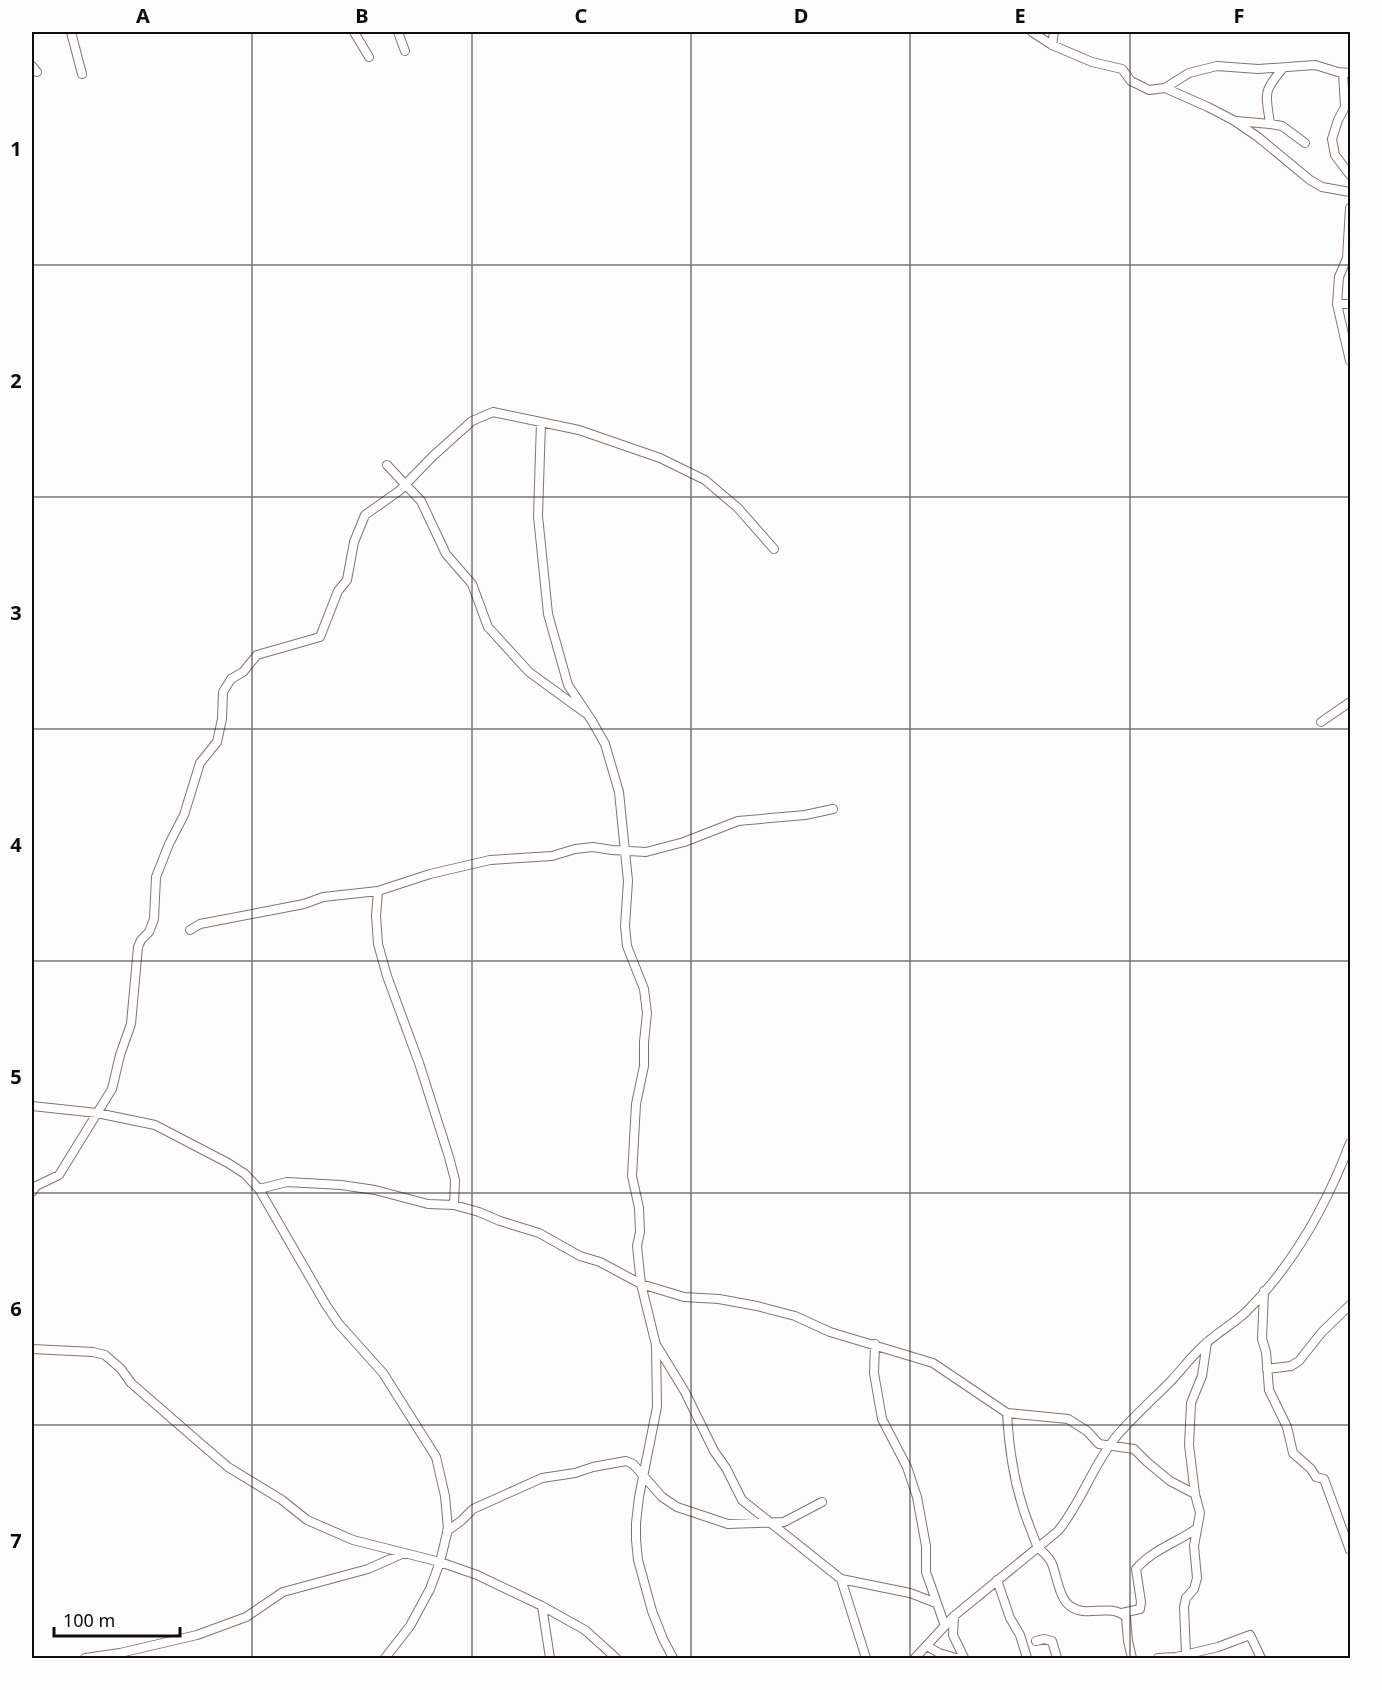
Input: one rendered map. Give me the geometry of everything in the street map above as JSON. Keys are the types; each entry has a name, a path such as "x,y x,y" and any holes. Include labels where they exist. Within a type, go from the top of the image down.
{"street":[{"path":"71,32 82,74"},
{"path":"354,32 369,57"},
{"path":"398,32 405,51"},
{"path":"1032,32 1052,45 1102,65 1122,69 1131,81 1149,90 1165,88 1180,78 1202,69 1225,66 1258,69 1315,65 1347,73 1345,107 1332,139 1335,155 1350,175"},
{"path":"1052,45 1054,32"},
{"path":"1270,124 1266,98 1268,88 1283,68"},
{"path":"1165,88 1233,120 1322,187 1350,192"},
{"path":"1233,120 1282,126 1305,143"},
{"path":"1350,208 1349,259 1339,277 1337,303 1350,361"},
{"path":"1337,303 1350,304"},
{"path":"32,1191 36,1186 59,1175 112,1089 120,1055 131,1024 138,947 149,932 154,919 156,877 184,815 200,763 217,742 224,692 231,679 243,672 257,655 320,637 338,591 347,580 354,542 365,515 406,484 472,421 493,411 579,430 660,458 705,480 738,508 774,549"},
{"path":"541,422 538,516 548,614 568,685 605,744 619,792 628,881 625,926 627,946 644,989 647,1013 644,1042 645,1066 636,1104 632,1176 639,1208 640,1232 637,1246 641,1284 656,1345 657,1407 642,1475 636,1523 638,1560 652,1611 673,1659"},
{"path":"387,465 421,501 446,554 472,584 488,627 529,672 589,716"},
{"path":"1321,722 1350,702"},
{"path":"190,930 200,924 304,904 323,897 378,891 430,874 490,860 552,856 583,848 646,852 751,819 805,815 833,809"},
{"path":"378,891 376,916 378,944 446,1149 455,1180 454,1205"},
{"path":"32,1106 97,1113 155,1125 228,1163 244,1174 259,1189 339,1324 383,1373 436,1457 445,1496 447,1531 440,1562 430,1589 410,1626 385,1659"},
{"path":"915,1659 954,1616 1058,1531 1068,1519 1092,1472 1110,1446 1207,1342 1244,1313 1264,1291 1295,1251 1309,1228 1333,1185 1350,1143"},
{"path":"259,1189 287,1182 311,1182 375,1190 428,1204 454,1205 539,1233 580,1256 600,1262 641,1284 684,1297 719,1299 795,1316 830,1332 933,1362 1007,1413 1068,1419 1087,1431 1099,1444 1134,1449 1170,1481 1194,1494"},
{"path":"1264,1291 1262,1339 1268,1369 1269,1390 1287,1427 1293,1453 1311,1469 1316,1477 1324,1479 1350,1550"},
{"path":"1268,1369 1291,1366 1299,1362 1322,1332 1350,1305"},
{"path":"1186,1654 1184,1607 1186,1598 1194,1589 1197,1578 1194,1546 1200,1513 1194,1494 1189,1445 1191,1403 1202,1376 1207,1342"},
{"path":"875,1344 874,1373 882,1419 907,1467 917,1497 926,1546 926,1572 945,1626"},
{"path":"656,1345 685,1392 714,1451 726,1468 742,1500 841,1579 910,1593 936,1603"},
{"path":"32,1349 93,1352 105,1355 121,1369 131,1383 228,1467 282,1500 307,1520 352,1540 440,1562 477,1575 542,1606 585,1630 616,1659"},
{"path":"1007,1413 1013,1466 1023,1512 1039,1547 1051,1561 1064,1600 1080,1611 1111,1609 1122,1613 1126,1617 1132,1659"},
{"path":"447,1531 473,1509 542,1478 626,1461 633,1464 662,1497 677,1507 728,1524 784,1522 822,1502"},
{"path":"1122,1613 1140,1609 1136,1569 1142,1562 1196,1529"},
{"path":"85,1659 197,1635 246,1617 283,1592 368,1569 404,1553"},
{"path":"841,1579 866,1659"},
{"path":"997,1580 1020,1635 1027,1659"},
{"path":"542,1606 550,1659"},
{"path":"954,1616 953,1635 964,1659"},
{"path":"1158,1659 1218,1647 1250,1635 1261,1659"},
{"path":"1036,1641 1044,1639 1052,1641 1057,1659"},
{"path":"927,1646 954,1658"}]}
